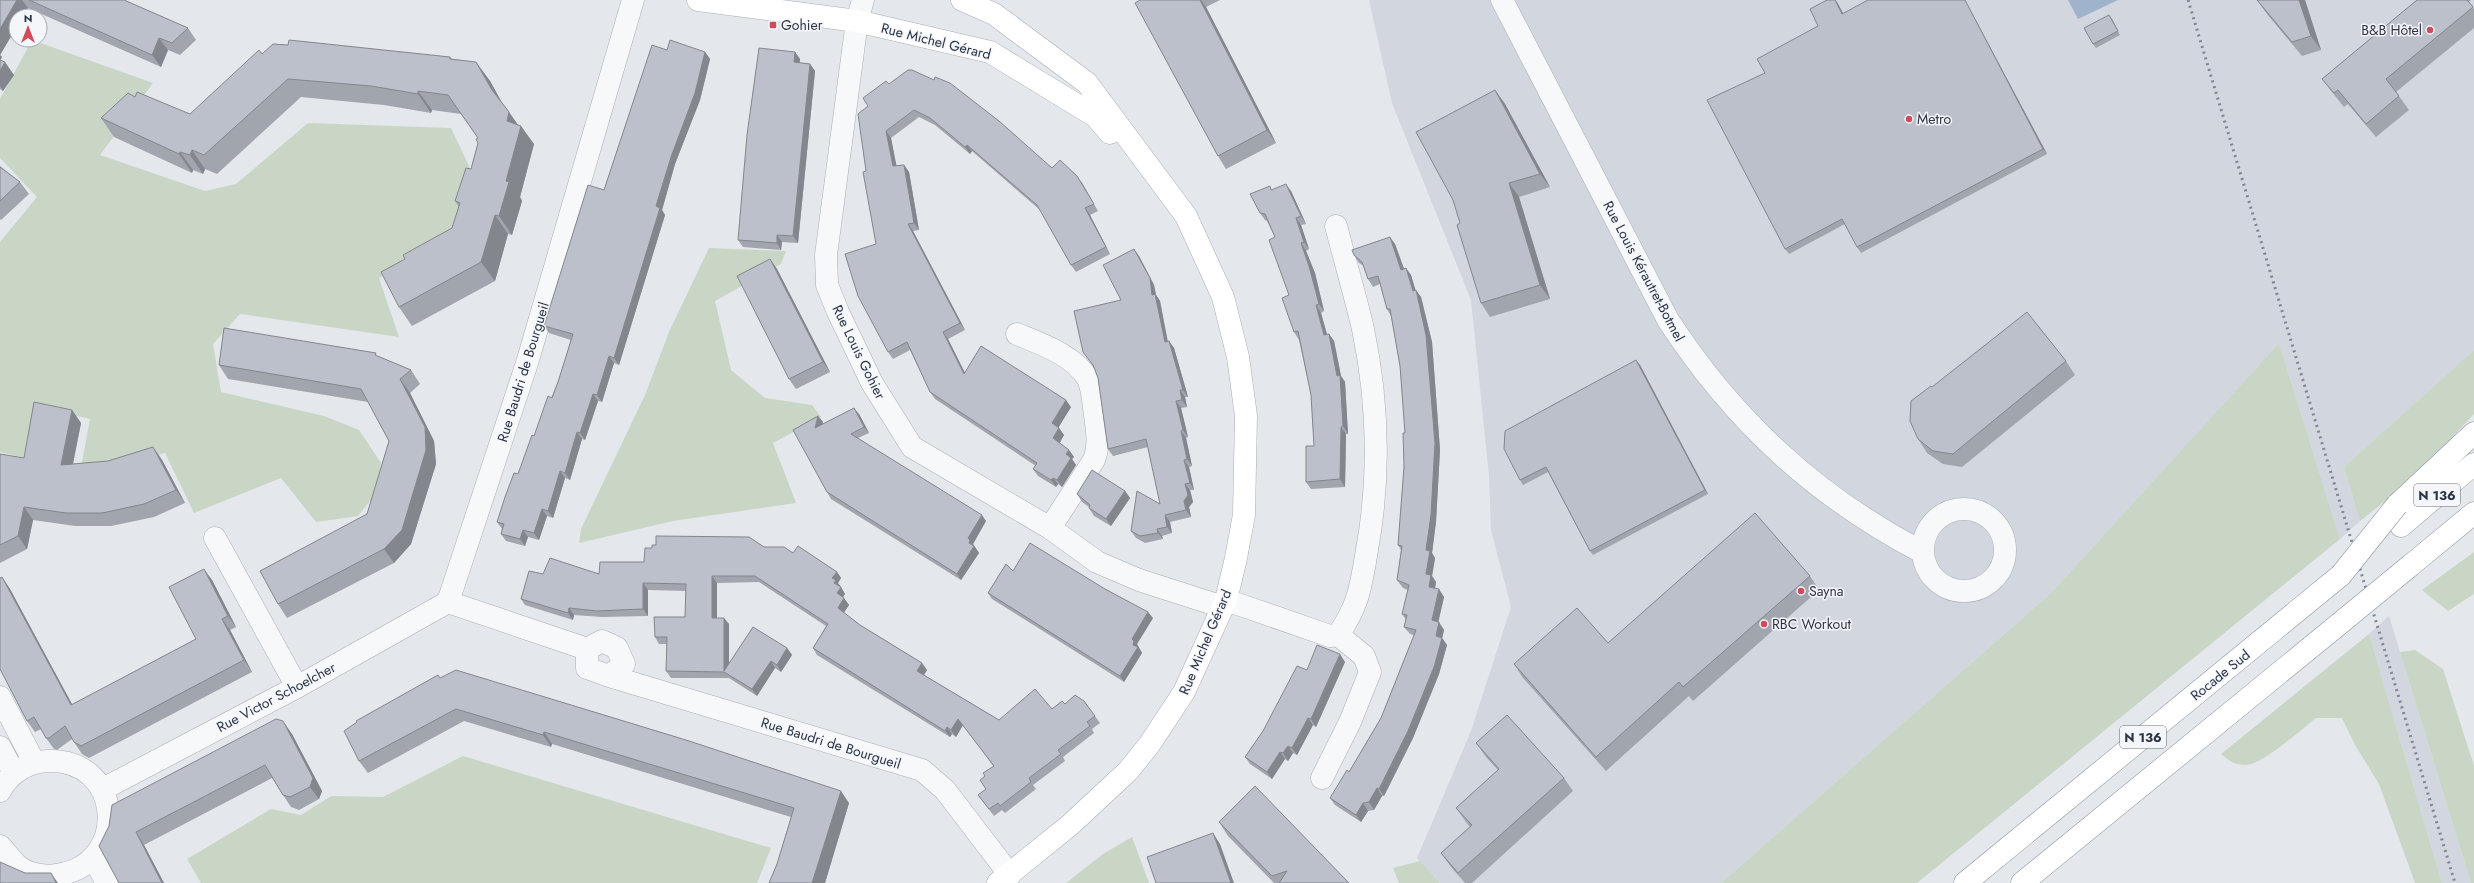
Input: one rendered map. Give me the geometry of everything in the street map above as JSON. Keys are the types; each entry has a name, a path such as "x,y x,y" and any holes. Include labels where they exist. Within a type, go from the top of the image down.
{"main road":[{"name":"Rue Michel Gérard","path":"698,0 857,21 990,52 1095,116 1186,216"},
{"name":"Rue Michel Gérard","path":"962,0 994,14 1087,83 1186,216 1222,297 1238,357 1246,416 1244,515 1224,603 1184,692 1149,745 1128,771 1070,824 1004,879"},
{"path":"2399,515 2474,433"},
{"name":"Rocade Sud","path":"1965,883 2341,575 2399,515 2474,464"},
{"name":"N 136","path":"2022,883 2474,513"}],"street":[{"name":"Rue Baudri de Bourgueil","path":"448,602 527,363 632,0"},
{"name":"Rue Louis Gohier","path":"863,0 857,21 826,255 827,285 872,384 912,447 1050,528 1097,562 1139,580 1224,603 1330,636 1338,635"},
{"name":"Rue Louis Kérautret-Botmel","path":"1502,0 1668,320 1695,361 1754,431 1797,469 1879,530 1922,552"},
{"path":"1322,778 1350,722 1370,672 1364,656 1338,635 1358,600 1370,533 1376,447 1371,376 1363,330 1336,226"},
{"path":"1017,334 1056,352 1080,368 1088,380 1091,389 1099,441 1098,450 1094,460 1050,528"},
{"path":"214,538 297,687"},
{"path":"448,602 587,648 602,642 617,648 624,664 609,676 587,668 587,648"},
{"name":"Rue Victor Schoelcher","path":"103,789 297,687 448,602"},
{"name":"Rue Baudri de Bourgueil","path":"609,676 922,770 946,790 1004,879"},
{"path":"0,697 34,762"},
{"path":"0,747 14,773"},
{"path":"0,791 14,773 34,762 62,761 85,770 103,789 110,810 108,836 94,859 74,878 47,876 28,872 18,866 0,846"},
{"path":"94,859 107,883"}],"shaded area":[{"path":"1369,0 2474,0 2474,350 2344,467 2360,521 2340,539 2279,343 2050,594 1721,883 1440,883 1417,858 1471,731 1511,607 1491,530 1489,476 1471,300 1392,103"},
{"path":"2389,616 2471,883 2442,883 2369,634"}],"green space":[{"path":"48,46 153,83 100,155 205,191 236,184 308,123 451,128 469,166 454,238 379,278 399,337 240,314 213,344 221,392 324,416 359,430 381,463 374,496 358,516 316,522 281,478 194,513 165,453 122,466 81,467 90,419 37,407 25,458 0,452 0,242 37,197 0,158 0,99 28,48 48,48"},
{"path":"709,248 786,251 781,264 715,301 731,370 765,398 812,405 821,417 773,443 796,503 673,521 579,543 581,529 645,395 669,332"},
{"path":"2279,343 2340,539 1917,883 1721,883 2050,594"},
{"path":"2474,350 2474,414 2412,480 2360,521 2344,467"},
{"path":"2474,552 2474,594 2448,611 2422,590"},
{"path":"2369,634 2442,883 2415,883 2379,784 2355,745 2342,718 2316,718 2271,753 2253,763 2242,765 2230,761 2221,754"},
{"path":"2415,650 2443,669 2474,766 2474,883 2471,883 2400,652"},
{"path":"463,756 771,848 757,883 201,883 187,859 271,809 301,815 331,796 383,797"},
{"path":"1132,837 1149,883 1066,883 1103,854"},
{"path":"1420,861 1440,883 1399,883 1393,868"}],"water":[{"path":"2068,0 2118,0 2078,19"}],"building":[{"path":"0,0 17,0 12,8 8,8 8,15 0,29"},
{"path":"29,0 124,0 188,28 172,43 159,38 152,55"},
{"path":"1140,0 1200,0 1267,130 1218,156 1135,3"},
{"name":"Metro","path":"1827,0 1835,0 1842,14 1868,0 1965,0 2043,149 1857,247 1842,219 1785,249 1707,100 1765,73 1757,59 1818,26 1810,9"},
{"path":"2257,0 2299,0 2311,36 2292,42"},
{"path":"2417,0 2467,0 2473,7 2386,79 2399,96 2366,124 2338,90 2334,93 2322,79"},
{"path":"2109,15 2118,31 2093,44 2084,28"},
{"path":"289,40 450,57 450,59 476,62 492,90 509,112 507,121 521,126 506,181 509,182 499,216 495,215 481,262 399,307 381,272 405,259 403,255 452,228 460,203 455,201 466,168 471,169 478,143 476,139 478,138 448,95 418,91 418,94 371,86 288,79 204,155 192,150 190,155 180,152 179,154 101,118 128,93 135,97 137,92 190,114 259,50 262,54 273,44 288,45"},
{"path":"670,40 705,52 695,93 671,157 656,206 660,208 614,358 609,356 597,395 593,394 580,433 577,432 565,473 560,471 548,511 542,509 534,533 523,530 520,539 501,534 504,524 497,522 505,497 514,473 518,474 532,435 534,436 548,396 552,398 573,334 544,326 588,185 604,190 652,45 667,50"},
{"path":"759,48 795,52 794,62 810,64 793,236 777,235 777,243 738,240 747,135"},
{"path":"0,60 5,62 0,71"},
{"path":"908,70 912,70 934,80 935,77 950,83 999,121 1052,168 1060,160 1077,176 1094,204 1085,208 1106,247 1071,265 1037,205 967,145 965,147 930,118 914,110 886,131 893,166 904,165 914,223 908,224 960,323 943,332 964,374 981,346 1066,400 1052,423 1059,428 1053,438 1069,450 1066,454 1071,458 1057,480 1053,478 1051,480 1033,469 1037,463 930,392 907,342 888,352 858,296 845,254 876,244 863,172 866,171 858,114 868,106 863,98 886,81 889,84"},
{"path":"1495,90 1540,174 1509,183 1540,285 1481,303 1457,225 1460,223 1453,200 1416,132"},
{"path":"0,167 20,182 0,201"},
{"path":"1286,184 1301,216 1296,218 1304,242 1301,243 1319,304 1316,305 1324,335 1329,334 1337,376 1340,375 1343,426 1341,427 1340,479 1306,482 1306,446 1314,446 1311,395 1298,331 1294,332 1282,298 1289,295 1269,240 1275,237 1265,214 1260,213 1250,194 1270,186 1271,190"},
{"path":"1390,237 1401,270 1406,268 1413,291 1416,290 1426,335 1435,443 1431,515 1426,550 1430,551 1426,574 1431,575 1429,587 1439,589 1432,620 1439,622 1436,636 1442,638 1434,667 1408,731 1379,789 1377,788 1369,802 1363,803 1356,815 1330,798 1347,770 1349,772 1381,718 1416,630 1404,627 1407,615 1402,614 1409,585 1397,580 1402,546 1398,545 1404,467 1403,433 1405,433 1400,366 1390,309 1387,309 1378,276 1368,279 1362,262 1354,255 1352,250"},
{"path":"1134,249 1150,278 1152,295 1155,294 1165,342 1169,341 1183,390 1180,390 1182,400 1176,401 1183,430 1181,431 1187,459 1184,460 1190,483 1185,484 1188,495 1184,501 1186,510 1165,515 1167,527 1157,529 1158,533 1140,536 1131,531 1137,491 1160,504 1146,439 1108,449 1098,378 1093,365 1083,352 1074,311 1121,300 1103,265"},
{"path":"770,259 823,362 789,379 737,276"},
{"path":"2027,312 2066,361 1953,454 1933,451 1918,439 1910,421 1911,401 1931,386 1932,387"},
{"path":"224,328 376,353 375,355 411,370 400,379 425,427 426,450 402,530 384,549 278,604 260,571 367,514 389,441 361,389 219,365"},
{"path":"1636,360 1705,490 1590,551 1546,467 1520,480 1504,449 1505,431"},
{"path":"34,402 72,410 61,465 108,461 153,447 176,490 144,504 102,513 66,513 24,507 18,536 0,545 0,454 24,458"},
{"path":"854,408 864,427 851,434 982,515 968,538 970,540 969,543 974,546 957,574 827,492 793,430 818,416 815,428"},
{"path":"1092,470 1125,491 1106,519 1089,508 1090,505 1077,494"},
{"path":"1755,513 1810,576 1683,687 1679,682 1596,757 1514,664 1577,608 1608,643"},
{"path":"656,536 749,537 764,547 784,547 793,553 798,546 837,572 832,578 836,580 834,583 841,587 837,593 844,598 838,608 860,625 922,663 917,671 999,720 1035,689 1052,709 1062,701 1065,704 1075,695 1084,701 1095,716 1087,722 1090,726 1058,750 1061,754 1029,778 1031,782 1000,806 998,803 989,809 978,795 986,789 980,780 985,776 983,773 994,766 958,719 951,730 947,727 945,731 813,648 828,624 755,576 712,576 712,618 724,618 724,671 753,627 787,648 777,665 771,661 752,689 724,672 666,671 667,637 655,637 654,617 685,617 686,584 643,583 643,609 597,611 569,608 568,613 521,599 529,571 543,574 550,558 599,574 600,562 644,562 645,548 652,548 652,545 656,545"},
{"path":"1030,543 1105,589 1148,612 1132,639 1134,641 1133,645 1138,647 1120,676 988,593 1006,564 1013,571"},
{"path":"204,569 228,616 222,619 244,660 81,746 74,742 65,726 49,738 46,738 34,717 27,721 0,669 0,578 2,577 71,705 196,639 169,587"},
{"path":"1317,645 1340,654 1311,719 1308,718 1292,748 1288,746 1283,753 1280,752 1267,772 1245,757 1263,731 1297,666 1307,670"},
{"path":"456,670 686,740 841,791 812,883 769,883 777,864 794,808 544,732 543,735 456,709 359,761 344,731 357,722 356,721 438,675 440,678"},
{"path":"1507,715 1564,778 1458,873 1441,853 1472,825 1456,808 1499,769 1476,743"},
{"path":"276,719 283,721 313,778 310,787 290,797 283,795 265,765 136,832 162,883 119,883 99,846 109,826 112,805"},
{"path":"1255,786 1349,883 1279,883 1287,871 1272,876 1219,822"},
{"path":"1213,833 1231,883 1156,883 1147,857"},
{"path":"0,862 25,873 51,873 56,883 0,883"}],"railway":[{"path":"2188,0 2455,883"}],"place":[{"name":"Gohier","path":"773,25"},
{"name":"B&B Hôtel","path":"2430,30"},
{"name":"Metro","path":"1909,119"},
{"name":"Sayna","path":"1801,591"},
{"name":"RBC Workout","path":"1764,624"}]}
